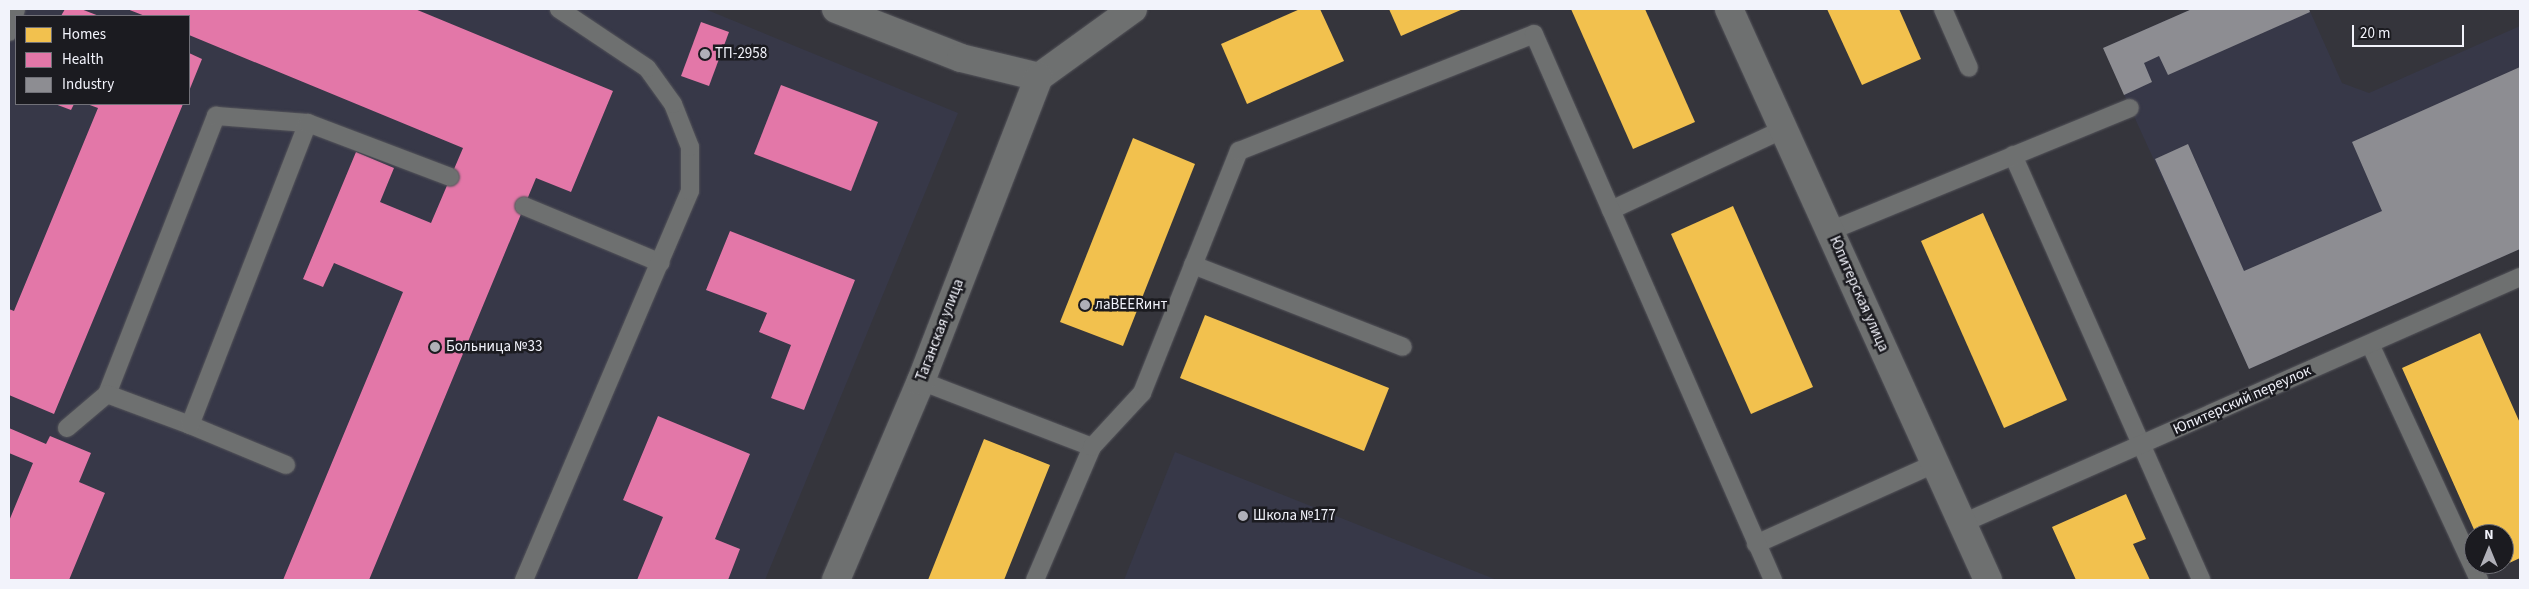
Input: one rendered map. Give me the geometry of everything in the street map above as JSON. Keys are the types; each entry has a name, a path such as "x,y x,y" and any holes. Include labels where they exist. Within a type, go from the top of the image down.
{"street":[{"path":"836,9 870,16 961,58 1039,77 1134,9"},
{"name":"Юпитерская улица","path":"1729,9 1988,580"},
{"name":"Таганская улица","path":"836,580 921,381 1039,77"}],"lane":[{"path":"9,32 16,9"},
{"path":"524,580 661,263 690,190 690,147 673,104 647,68 559,9"},
{"path":"1943,9 1969,68"},
{"path":"1034,580 1092,447 1142,392 1240,151 1534,34 1772,580"},
{"path":"1830,231 2130,108"},
{"path":"67,428 107,394 216,116 308,123 450,177"},
{"path":"190,425 308,123"},
{"path":"1611,210 1784,129"},
{"path":"2013,155 2201,580"},
{"path":"524,206 661,263"},
{"path":"1193,265 1404,347"},
{"name":"Юпитерский переулок","path":"1963,523 2520,278"},
{"path":"2370,344 2479,580"},
{"path":"921,381 1092,447"},
{"path":"107,394 190,425 286,465"},
{"path":"1756,544 1936,463"}],"shaded area":[{"name":"Больница №33","path":"9,9 705,9 958,113 765,580 9,580"},
{"path":"2192,9 2309,9 2342,83 2369,93 2520,26 2520,249 2249,369 2103,48"},
{"name":"Школа №177","path":"1175,452 1497,580 1124,580"}],"building: Homes":[{"path":"1300,9 1320,9 1344,61 1247,104 1221,44"},
{"path":"1389,9 1463,9 1401,36"},
{"path":"1571,9 1645,9 1695,122 1633,149"},
{"path":"1827,9 1899,9 1921,59 1862,85"},
{"path":"1133,138 1195,164 1123,346 1060,322"},
{"path":"1733,206 1813,387 1751,414 1671,234"},
{"path":"1983,213 2067,400 2004,428 1921,241"},
{"path":"1205,315 1389,388 1364,451 1180,378"},
{"path":"2480,333 2520,423 2520,558 2514,561 2514,524 2472,524 2402,368"},
{"path":"984,439 1050,465 1004,580 928,580"},
{"path":"2126,494 2146,539 2133,544 2150,580 2076,580 2052,527"}],"building: Health":[{"path":"65,9 81,9 96,15 62,15"},
{"path":"127,9 415,9 613,91 571,192 536,178 369,580 283,580 403,292 334,263 323,287 303,279 356,152 394,168 380,202 431,223 463,148 190,35 190,15 142,15"},
{"name":"ТП-2958","path":"701,22 729,32 709,86 681,76"},
{"path":"190,53 202,59 190,89"},
{"path":"781,85 878,122 851,191 754,154"},
{"path":"58,105 74,105 71,110"},
{"path":"90,105 183,105 54,414 9,395 9,309 14,311 98,108"},
{"path":"730,231 855,280 804,410 771,398 791,345 759,332 767,313 706,290"},
{"path":"658,416 750,454 715,539 740,549 728,580 637,580 663,517 623,500"},
{"path":"9,428 46,444 50,436 91,453 79,482 105,493 69,580 9,580 9,521 33,463 9,453"}],"building: Industry":[{"path":"2192,9 2309,9 2310,12 2168,75 2159,56 2144,63 2152,82 2124,95 2103,48"},
{"path":"2520,67 2520,249 2249,369 2155,159 2188,144 2244,271 2382,211 2352,142"}],"place":[{"name":"ТП-2958","path":"705,54"},
{"name":"лаBEERинт","path":"1085,305"},
{"name":"Больница №33","path":"435,347"},
{"name":"Школа №177","path":"1243,516"}]}
